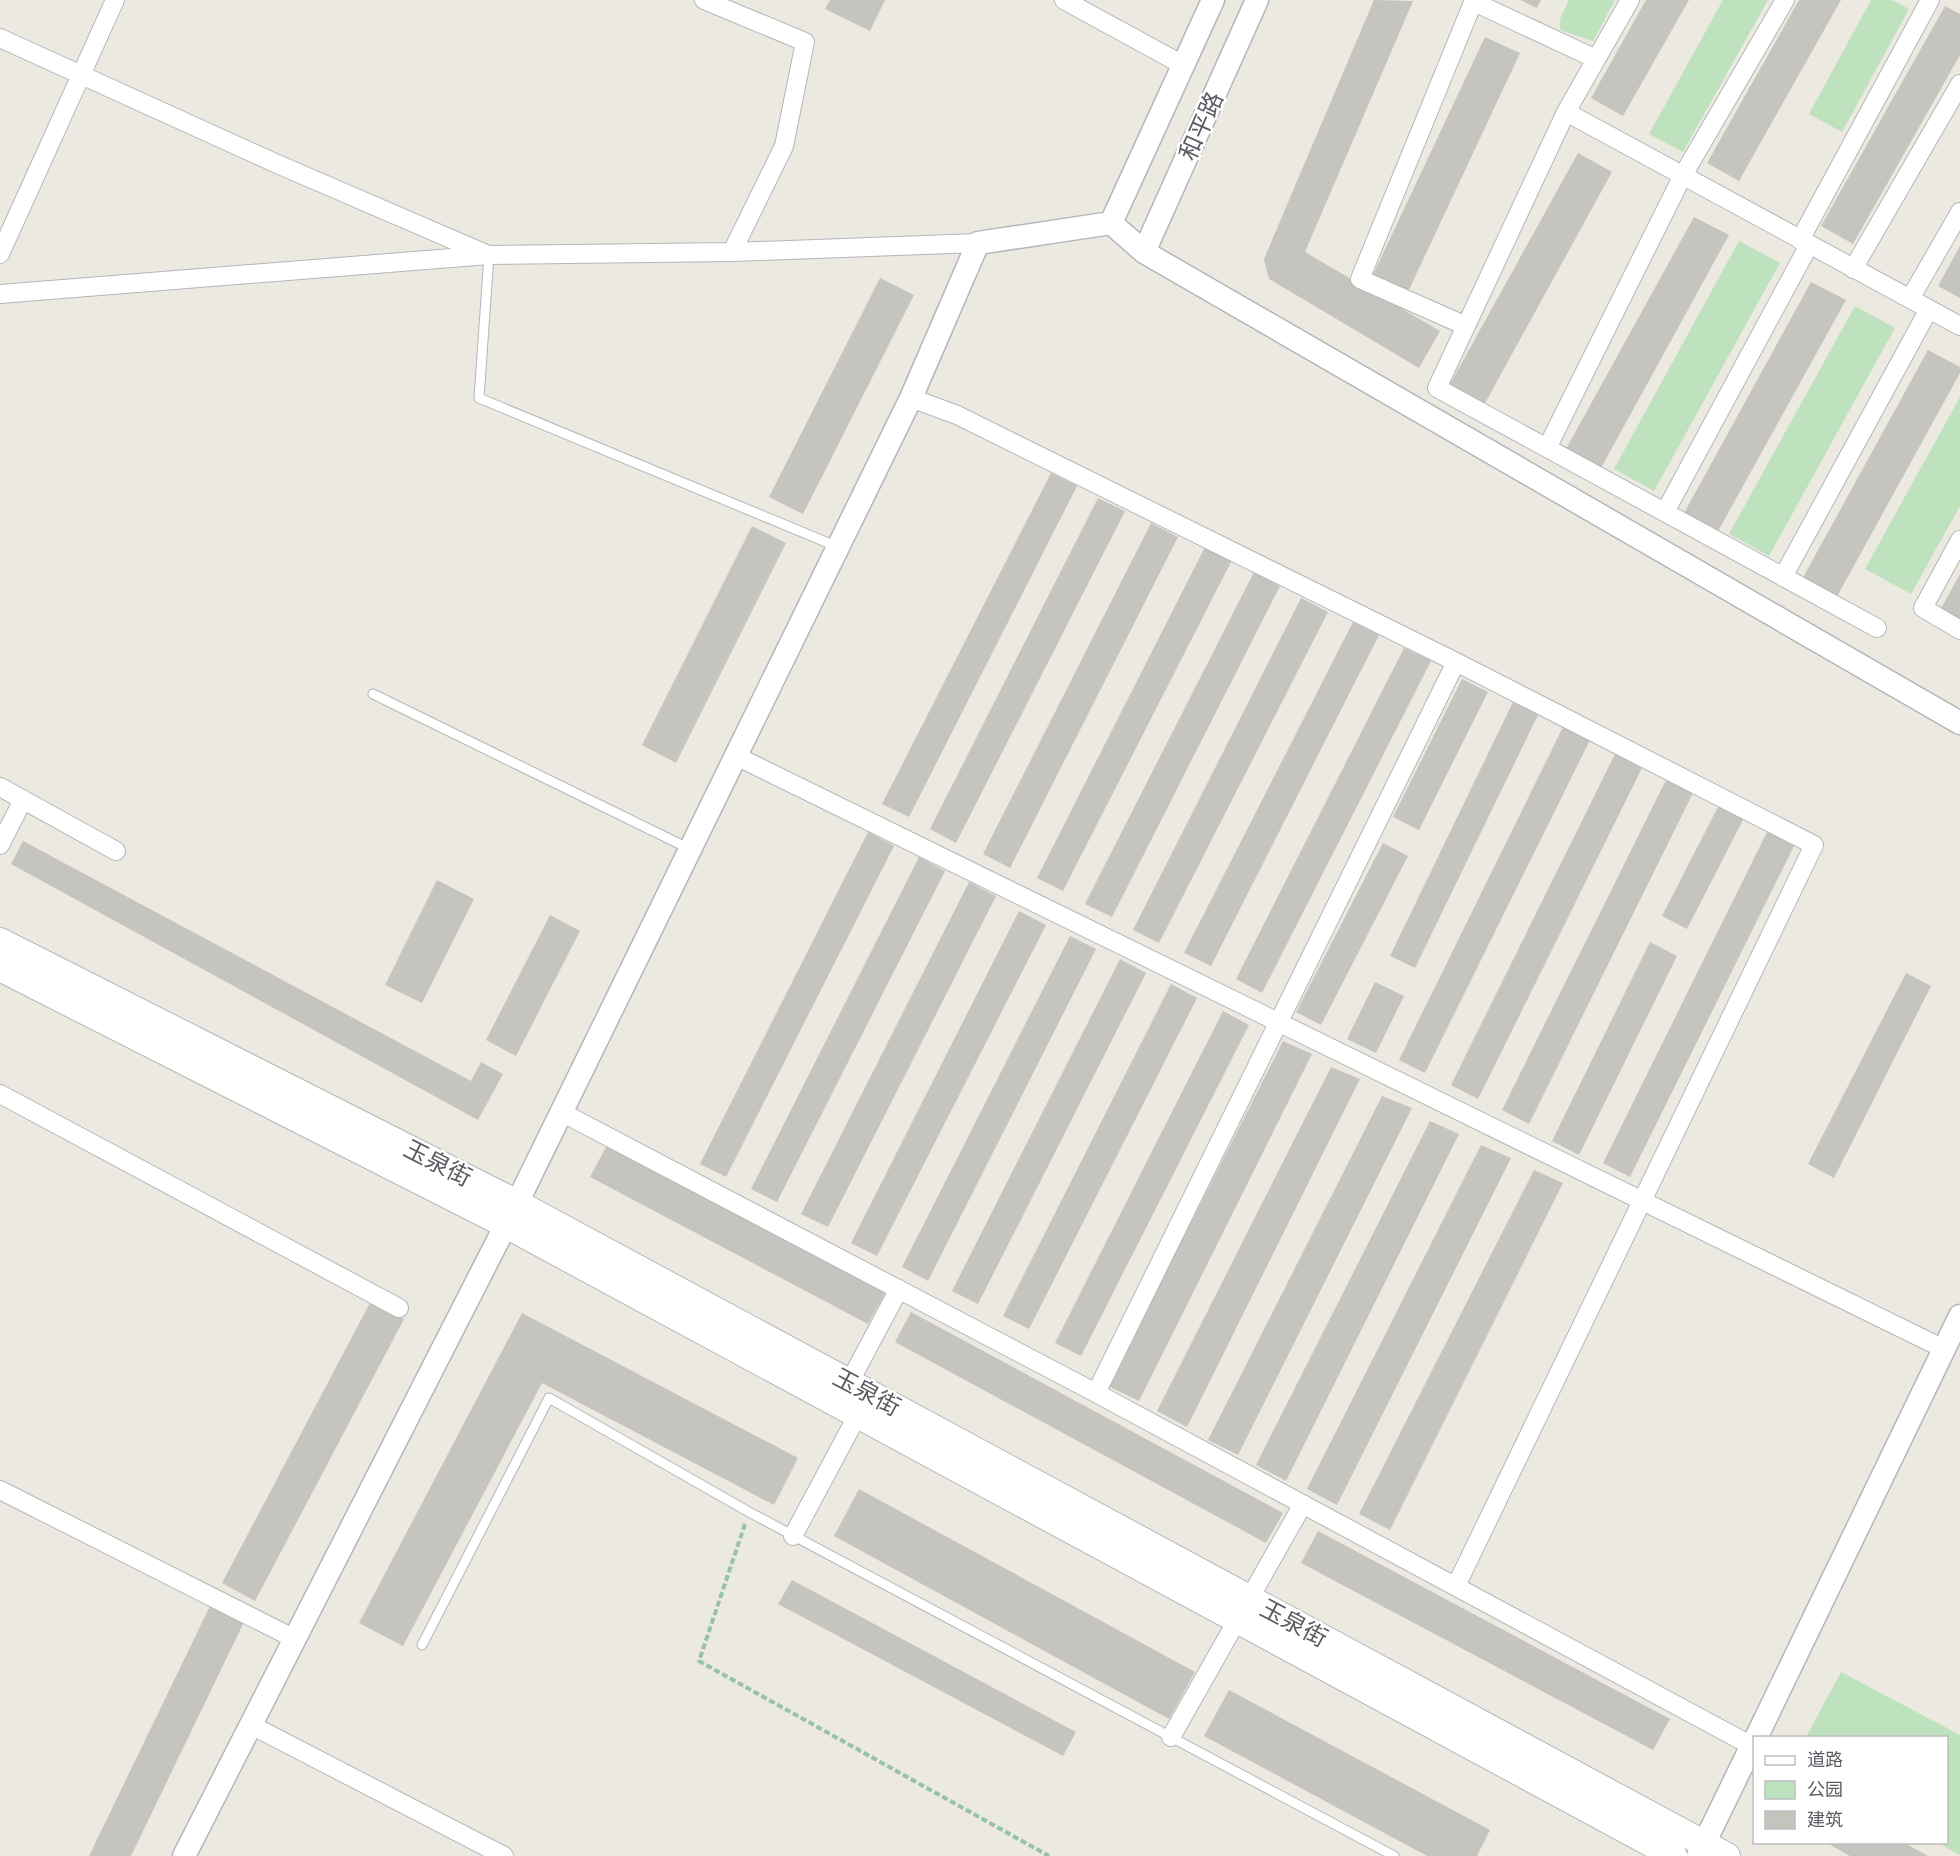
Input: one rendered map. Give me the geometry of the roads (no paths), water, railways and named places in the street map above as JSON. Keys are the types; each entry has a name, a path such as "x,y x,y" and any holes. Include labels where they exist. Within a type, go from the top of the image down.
{"main road":[{"name":"玉泉街","path":"0,941 858,1397 1243,1609 1674,1856"},
{"name":"玉泉街","path":"0,968 511,1214"},
{"name":"玉泉街","path":"1243,1609 1701,1850 1727,1856"}],"street":[{"path":"0,254 83,76 115,0"},
{"path":"704,0 805,42 784,146 732,252"},
{"path":"1064,0 1183,65"},
{"name":"和平路","path":"1111,223 1213,0"},
{"name":"和平路","path":"1144,252 1257,0"},
{"path":"1630,0 1566,112 1437,388 1877,628"},
{"path":"1547,448 1682,177 1785,0"},
{"path":"1665,512 1930,0"},
{"path":"1466,326 1360,279 1474,1 1596,59"},
{"path":"0,38 489,255"},
{"path":"1853,269 1960,84"},
{"path":"1566,112 1960,326"},
{"path":"1910,299 1960,212"},
{"path":"0,294 489,255 732,252 978,243 1111,223 1144,252 1960,723"},
{"path":"184,1856 511,1214 911,398 978,243"},
{"path":"1783,577 1929,309"},
{"path":"911,398 957,415 1456,662 1814,845 1644,1202 1456,1586"},
{"path":"1960,540 1923,609 1960,630"},
{"path":"1095,1393 1280,1023 1456,662"},
{"path":"736,756 1944,1349"},
{"path":"0,788 116,851"},
{"path":"0,845 23,800"},
{"path":"0,1094 399,1308"},
{"path":"561,1112 1456,1586 1753,1740"},
{"path":"793,1536 858,1397 898,1289"},
{"path":"1756,1736 1960,1316"},
{"path":"0,1490 295,1639"},
{"path":"1171,1737 1303,1504"},
{"path":"251,1725 504,1856"},
{"path":"1701,1850 1753,1743"}],"lane":[{"path":"489,255 479,398 838,547"},
{"path":"373,694 690,849"},
{"path":"422,1645 549,1398 748,1512 1394,1856"}]}
